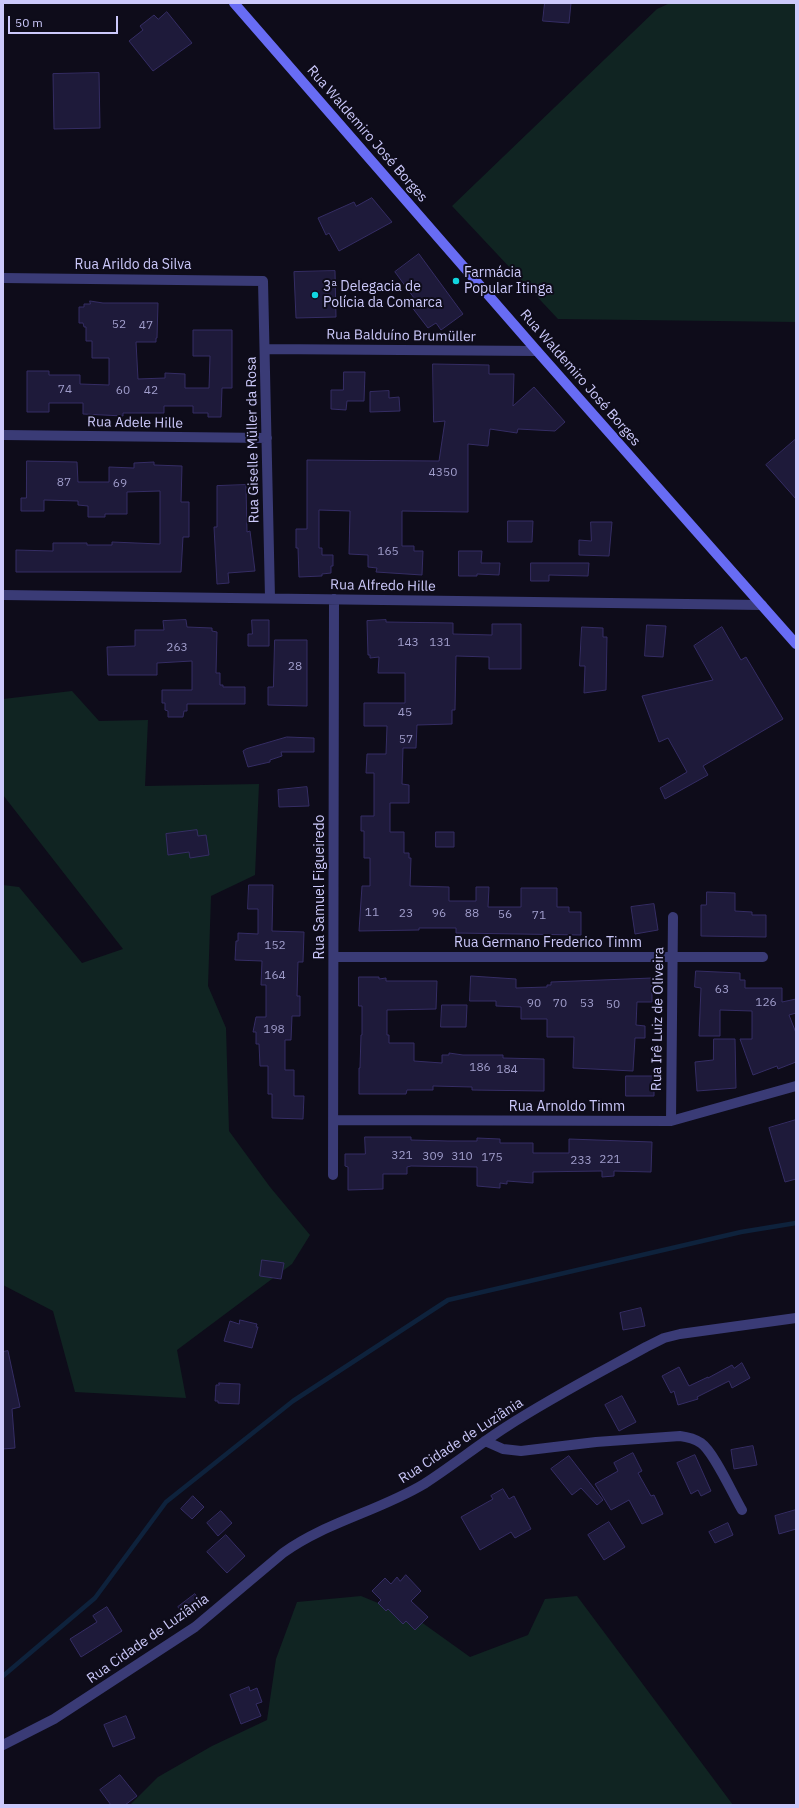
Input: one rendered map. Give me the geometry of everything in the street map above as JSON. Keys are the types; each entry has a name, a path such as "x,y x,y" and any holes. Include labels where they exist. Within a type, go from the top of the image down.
{"main road":[{"name":"Rua Waldemiro José Borges","path":"234,3 796,644"}],"street":[{"name":"Rua Arildo da Silva","path":"3,278 263,280"},
{"name":"Rua Giselle Müller da Rosa","path":"263,280 270,598"},
{"name":"Rua Balduíno Brumüller","path":"265,349 538,351"},
{"name":"Rua Adele Hille","path":"3,435 266,438"},
{"name":"Rua Alfredo Hille","path":"3,595 762,605"},
{"name":"Rua Samuel Figueiredo","path":"333,1175 334,600"},
{"name":"Rua Irê Luiz de Oliveira","path":"671,1121 673,917"},
{"name":"Rua Germano Frederico Timm","path":"334,957 763,957"},
{"name":"Rua Arnoldo Timm","path":"334,1120 671,1121 796,1086"},
{"name":"Rua Cidade de Luziânia","path":"3,1745 54,1719 195,1627 297,1542 327,1527 349,1520 404,1495 425,1483 485,1441 532,1411 664,1338 710,1329 796,1318"},
{"path":"485,1441 503,1449 521,1451 596,1442 680,1436 693,1439 702,1444 711,1455 742,1510"}],"green space":[{"path":"670,3 796,3 796,322 558,319 452,206 657,9"},
{"path":"72,691 99,721 148,720 145,786 259,784 255,875 211,896 208,986 226,1028 229,1131 270,1187 310,1235 292,1264 177,1350 186,1398 75,1392 53,1311 3,1285 3,885 19,887 82,963 123,949 3,795 3,699"},
{"path":"361,1596 417,1619 470,1657 528,1635 545,1599 577,1596 733,1805 130,1805 158,1777 212,1746 267,1720 276,1659 297,1602"}],"building":[{"path":"545,3 571,3 569,23 543,21"},
{"path":"167,12 192,43 153,71 129,41 143,30 140,26 154,15 158,19"},
{"path":"99,73 100,128 54,129 53,74"},
{"path":"372,198 392,222 339,251 329,233 326,235 318,218 354,202 356,206"},
{"path":"419,254 463,314 441,330 436,323 428,328 411,306 417,302 395,272"},
{"name":"3ª Delegacia de Polícia da Comarca","path":"335,271 336,317 296,318 294,272"},
{"path":"90,301 103,303 158,303 156,342 136,342 138,379 165,378 165,373 185,374 185,388 209,388 210,356 193,356 193,330 232,330 232,388 222,388 221,417 208,417 208,413 193,413 193,406 164,406 164,413 123,413 123,416 83,414 83,403 49,403 49,412 27,412 27,371 49,371 49,375 80,375 80,384 109,385 109,358 92,358 92,341 86,341 86,327 84,327 83,323 79,323 79,307 84,307 84,304 90,304"},
{"path":"433,364 489,365 489,374 514,374 513,406 534,387 565,422 555,431 518,429 517,433 490,429 488,446 468,444 468,512 402,511 402,546 414,546 414,551 423,551 422,575 376,572 377,568 368,567 368,555 349,554 350,511 319,510 319,548 322,548 322,555 333,555 333,566 331,566 331,573 322,574 322,576 299,577 296,529 307,529 307,460 439,461 445,421 434,422"},
{"path":"344,372 365,372 364,401 347,401 346,410 331,409 331,390 343,390"},
{"path":"389,391 389,398 399,397 400,411 370,412 370,392"},
{"path":"796,439 796,499 766,465"},
{"path":"27,461 77,462 78,482 109,482 109,467 134,468 134,463 154,462 154,465 182,466 181,502 189,502 189,537 183,537 181,572 16,572 16,550 53,551 53,543 87,543 87,545 112,545 112,542 160,544 160,491 127,492 127,514 105,514 105,517 88,517 88,506 78,505 78,501 44,500 44,511 21,511 21,498 26,498"},
{"path":"246,485 247,532 250,531 255,571 228,573 229,583 217,584 214,527 217,527 217,486"},
{"path":"508,521 533,521 532,542 508,542"},
{"path":"591,522 612,522 609,556 579,555 579,540 591,541"},
{"path":"459,551 482,551 481,563 500,563 499,575 477,574 477,576 459,576"},
{"path":"531,563 589,563 588,576 549,575 549,581 531,581"},
{"path":"186,620 187,627 212,628 212,631 217,632 216,673 220,673 220,685 223,685 223,687 245,687 245,704 187,704 187,711 184,711 183,717 168,717 168,711 165,710 165,703 162,703 162,690 192,690 192,661 157,663 157,675 108,675 107,647 135,646 135,630 164,630 163,621"},
{"path":"252,620 269,620 269,646 248,646 248,634 252,634"},
{"path":"386,620 386,622 453,623 453,634 492,635 492,624 521,624 521,669 489,669 489,657 456,656 455,710 452,710 452,724 417,725 416,748 403,748 402,784 409,785 409,803 390,803 390,832 404,832 404,853 409,853 409,858 411,858 410,886 449,887 449,901 476,901 476,887 489,887 488,907 521,907 521,888 557,888 557,907 569,907 569,912 581,912 581,935 456,933 456,928 359,931 362,886 370,886 370,858 364,858 364,831 361,831 361,816 374,816 374,773 366,773 367,754 386,754 387,726 364,726 364,703 405,703 405,673 378,673 379,657 370,658 370,655 368,655 367,621"},
{"path":"647,625 666,626 663,657 645,656"},
{"path":"582,627 603,628 603,637 607,637 606,690 584,693 585,666 580,666"},
{"path":"722,627 741,660 746,657 783,719 703,766 708,775 665,799 660,788 687,772 668,738 659,742 642,696 713,680 694,646"},
{"path":"275,640 307,640 307,706 268,705 268,687 273,687"},
{"path":"287,737 314,738 314,752 281,752 282,756 270,760 270,762 248,767 243,751"},
{"path":"307,787 309,806 279,807 278,790"},
{"path":"197,830 198,836 206,835 209,855 190,858 189,852 168,855 166,834"},
{"path":"436,832 454,832 454,847 436,847"},
{"path":"249,885 273,885 272,931 304,932 303,962 298,962 297,996 300,996 300,1016 292,1016 291,1040 285,1040 285,1070 294,1070 294,1096 304,1096 303,1119 272,1118 272,1094 268,1094 268,1066 260,1066 259,1044 256,1044 256,1032 253,1032 256,1017 266,1017 266,985 261,985 262,961 235,960 238,933 258,934 258,909 248,909"},
{"path":"707,892 735,893 735,911 752,912 752,915 766,915 766,937 701,936 701,905 706,905"},
{"path":"654,904 658,930 635,934 631,907"},
{"path":"696,971 740,973 740,980 745,980 745,988 782,988 782,1002 796,999 796,1013 789,1015 796,1033 796,1062 778,1069 777,1066 753,1075 740,1039 752,1039 752,1011 720,1010 720,1036 699,1036 701,988 695,987"},
{"path":"471,976 516,979 516,988 547,987 547,985 551,985 551,982 652,978 652,1002 637,1002 636,1025 645,1026 645,1038 635,1038 633,1071 573,1068 574,1037 547,1037 547,1019 521,1019 521,1007 496,1006 496,1001 470,1001"},
{"path":"359,977 379,977 379,979 386,978 386,981 437,981 436,1009 387,1010 387,1035 389,1035 389,1043 414,1043 414,1061 442,1063 442,1055 449,1055 449,1053 463,1055 503,1055 503,1058 544,1059 544,1091 472,1090 472,1087 433,1086 433,1090 407,1090 406,1094 359,1094 362,1006 359,1006"},
{"path":"442,1005 467,1005 466,1027 441,1027"},
{"path":"714,1039 735,1039 736,1088 697,1091 695,1062 713,1060"},
{"path":"626,1076 654,1076 654,1096 626,1096"},
{"path":"796,1120 796,1179 785,1182 769,1128"},
{"path":"365,1137 411,1137 411,1140 448,1141 477,1141 477,1138 500,1139 500,1143 533,1143 533,1153 569,1153 569,1139 652,1142 651,1172 614,1171 614,1176 602,1177 602,1171 533,1172 533,1183 507,1181 507,1184 500,1183 500,1188 477,1186 477,1167 411,1166 407,1167 407,1174 383,1174 383,1189 348,1190 348,1167 345,1166 345,1154 365,1154"},
{"path":"262,1260 284,1263 281,1279 260,1276"},
{"path":"641,1308 645,1326 623,1330 620,1313"},
{"path":"240,1320 257,1324 256,1327 258,1327 252,1348 224,1341 230,1321 239,1324"},
{"path":"8,1351 20,1407 12,1409 15,1448 3,1449 3,1352"},
{"path":"742,1363 750,1378 732,1388 729,1381 697,1397 698,1399 678,1405 674,1391 671,1393 662,1376 679,1367 689,1386 732,1365 734,1368"},
{"path":"219,1383 240,1384 239,1404 218,1403 218,1401 215,1401 216,1385 219,1385"},
{"path":"622,1396 636,1422 619,1431 605,1405"},
{"path":"753,1446 757,1465 734,1469 731,1450"},
{"path":"633,1453 642,1471 638,1473 651,1496 654,1495 663,1514 642,1524 629,1500 611,1510 595,1484 618,1471 614,1463"},
{"path":"695,1455 711,1491 701,1496 698,1490 691,1494 677,1463"},
{"path":"569,1456 603,1500 597,1505 581,1488 572,1495 551,1469"},
{"path":"503,1489 509,1499 514,1496 531,1529 515,1538 511,1532 480,1550 461,1517 493,1499 491,1496"},
{"path":"193,1496 204,1507 192,1519 181,1509"},
{"path":"796,1510 796,1529 779,1534 775,1516"},
{"path":"221,1511 232,1523 218,1536 207,1523"},
{"path":"609,1522 625,1547 604,1560 588,1535"},
{"path":"728,1523 733,1535 715,1543 709,1532"},
{"path":"226,1535 245,1556 227,1573 207,1552"},
{"path":"406,1575 421,1591 411,1601 428,1617 415,1630 406,1621 403,1624 388,1609 386,1611 378,1603 381,1600 372,1591 385,1578 391,1584 397,1577 400,1581"},
{"path":"195,1594 203,1605 186,1618 178,1607"},
{"path":"107,1607 122,1631 81,1657 70,1639 97,1622 93,1616"},
{"path":"249,1687 250,1691 257,1688 262,1702 256,1704 261,1716 241,1724 230,1695"},
{"path":"126,1716 135,1738 113,1747 104,1725"},
{"path":"120,1775 137,1796 125,1805 111,1805 100,1790"}],"waterway":[{"path":"3,1676 95,1598 166,1502 293,1401 448,1300 741,1232 796,1223"}],"place":[{"name":"Farmácia Popular Itinga","path":"456,281"},
{"name":"3ª Delegacia de Polícia da Comarca","path":"315,295"}]}
